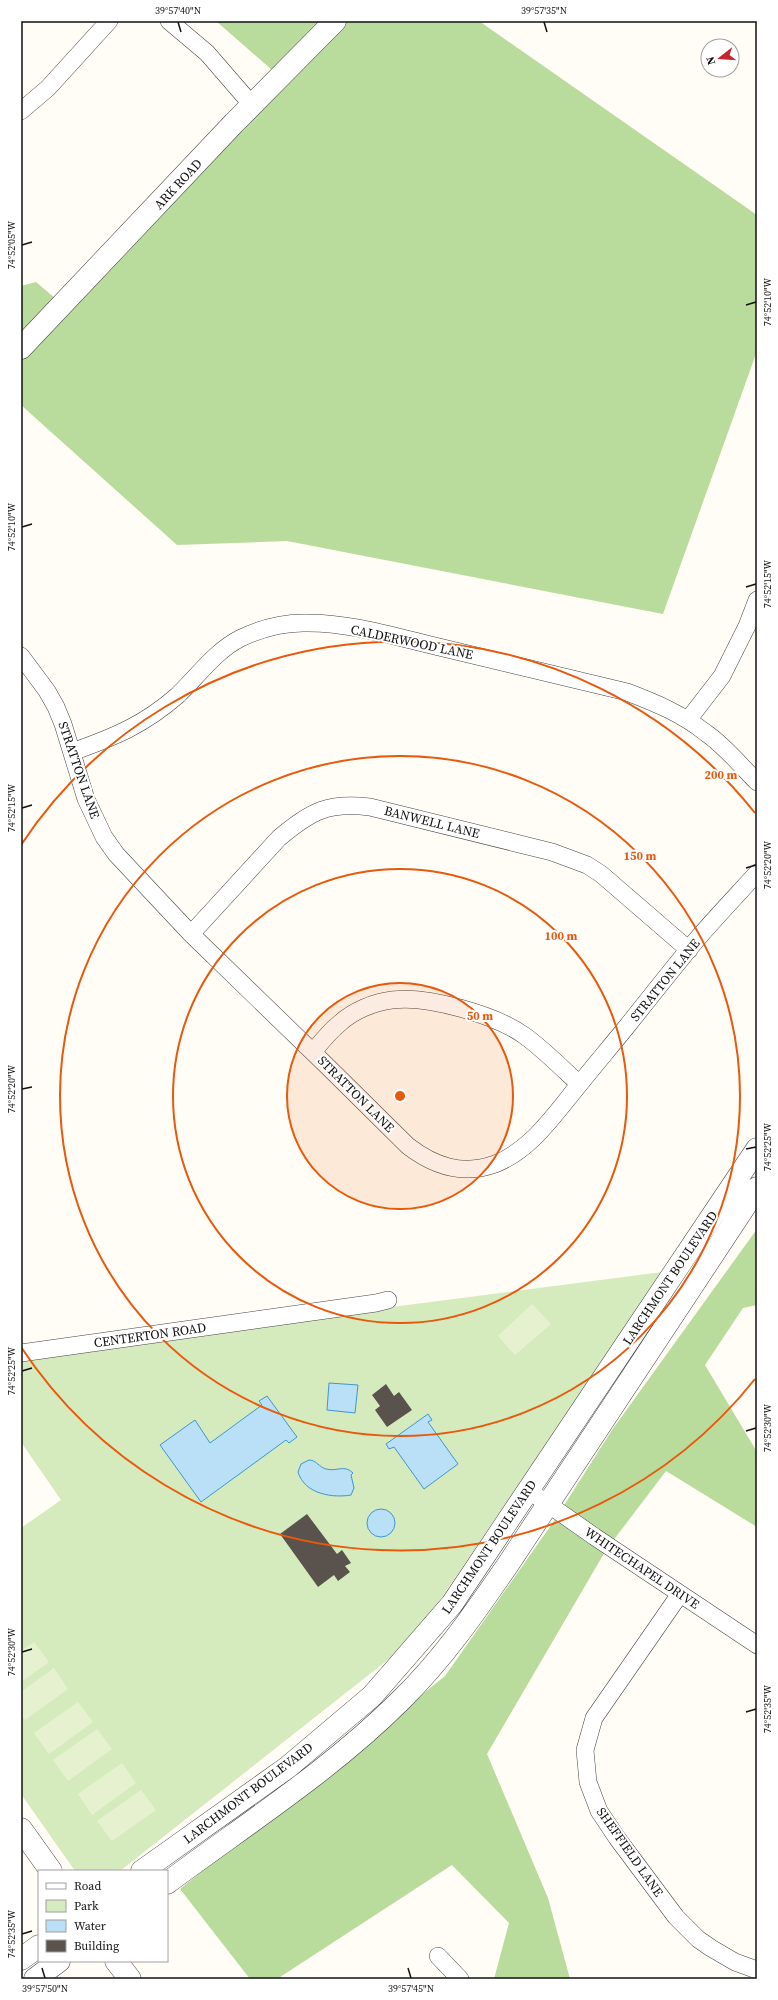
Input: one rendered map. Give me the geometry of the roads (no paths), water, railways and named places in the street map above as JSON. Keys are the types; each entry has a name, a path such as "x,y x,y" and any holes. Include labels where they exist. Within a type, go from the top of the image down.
{"street":[{"path":"21,111 48,88 109,21"},
{"path":"169,21 207,53 252,105"},
{"name":"ARK ROAD","path":"21,348 252,105 336,21"},
{"path":"688,720 722,676 747,626 757,600"},
{"name":"CALDERWOOD LANE","path":"72,752 123,733 150,717 177,695 224,648 239,639 260,630 290,623 327,624 387,635 620,690 661,704 708,734 757,782"},
{"name":"STRATTON LANE","path":"21,656 40,681 56,707 63,724 86,799 104,837 125,865 191,934 408,1146 423,1158 440,1166 458,1170 476,1169 495,1164 521,1149 539,1133 689,950 757,873"},
{"name":"BANWELL LANE","path":"191,934 279,838 291,828 302,820 328,807 356,806 370,807 552,852 570,858 601,874 689,950"},
{"path":"313,1052 339,1023 359,1011 392,1000 415,999 440,1003 502,1023 524,1036 580,1084"},
{"name":"LARCHMONT BOULEVARD","path":"143,1870 288,1767 372,1696 452,1604 757,1149"},
{"name":"LARCHMONT BOULEVARD","path":"168,1882 222,1844 341,1753 402,1700 440,1658 471,1618 548,1504 757,1188"},
{"name":"CENTERTON ROAD","path":"21,1353 376,1303 388,1300"},
{"name":"WHITECHAPEL DRIVE","path":"528,1490 757,1645"},
{"name":"SHEFFIELD LANE","path":"680,1594 594,1718 585,1750 588,1782 599,1811 617,1838 676,1916 698,1939 723,1956 757,1970"},
{"path":"21,1829 50,1870"},
{"path":"21,1959 38,1947"},
{"path":"438,1956 460,1979"},
{"path":"35,1979 58,1962"},
{"path":"117,1962 130,1979"}],"water":[{"path":"329,1383 358,1385 355,1413 327,1410"},
{"path":"267,1396 297,1437 289,1443 286,1440 201,1502 160,1445 195,1420 210,1443 262,1405 259,1401"},
{"path":"428,1414 432,1420 428,1422 458,1464 424,1489 394,1447 389,1449 386,1444"},
{"path":"309,1460 314,1461 321,1467 330,1470 350,1470 353,1473 351,1475 354,1488 351,1495 329,1495 313,1490 307,1486 298,1472 301,1464"},
{"path":"381,1509 391,1513 395,1523 391,1533 381,1537 371,1533 367,1523 371,1513"}]}
